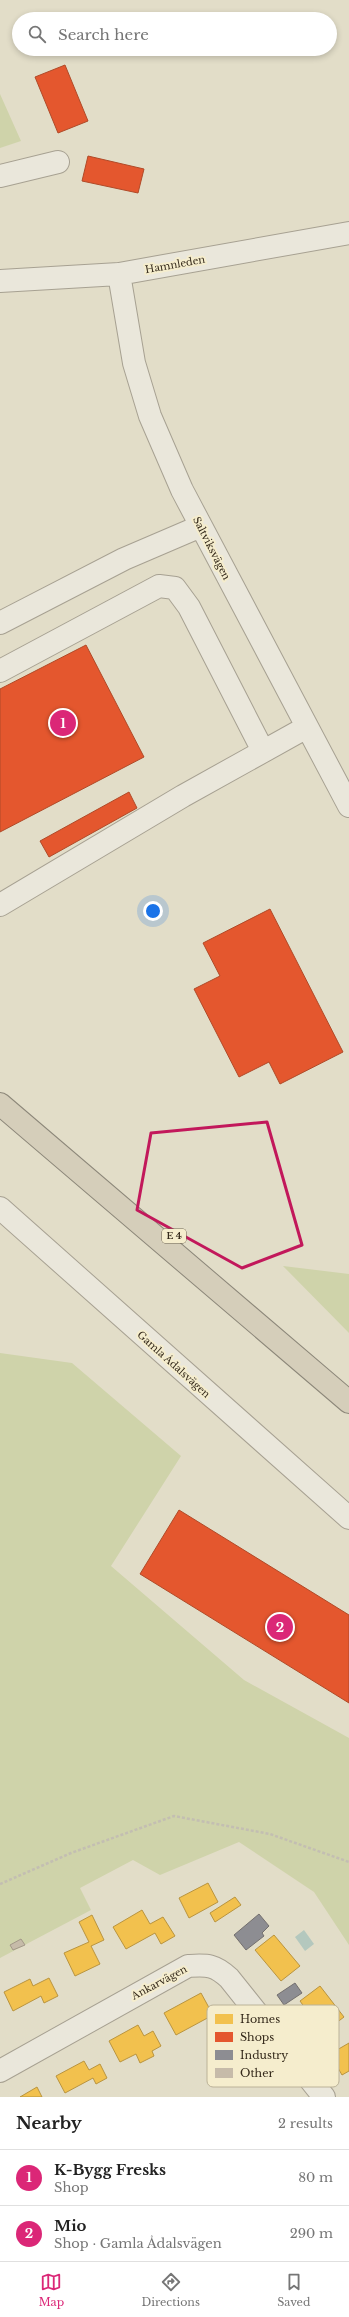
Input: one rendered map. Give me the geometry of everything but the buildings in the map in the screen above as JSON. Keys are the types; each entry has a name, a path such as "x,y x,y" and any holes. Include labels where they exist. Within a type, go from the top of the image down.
{"highway":[{"name":"E 4","path":"0,1088 349,1384"},
{"name":"E 4","path":"0,1104 349,1402"}],"street":[{"path":"0,176 58,162"},
{"name":"Hamnleden","path":"0,282 119,274 349,233"},
{"name":"Saltviksvägen","path":"119,274 140,386 150,416 179,484 349,806"},
{"path":"0,623 124,559 201,526"},
{"path":"0,671 159,586 175,588 189,607 263,751"},
{"path":"0,905 263,751 307,727"},
{"name":"Gamla Ådalsvägen","path":"0,1208 349,1518"},
{"name":"Ankarvägen","path":"0,2071 188,1966 208,1965 219,1968 251,2005"},
{"name":"Ankarvägen","path":"316,2087 324,2097"}],"path":[{"path":"0,1884 71,1852 174,1816 270,1834 349,1862"}],"highlighted area":[{"path":"267,1122 302,1245 242,1268 137,1210 151,1133"}],"green space":[{"path":"0,94 21,141 0,148"},
{"path":"283,1266 349,1274 349,1333"},
{"path":"0,1353 72,1363 181,1456 111,1566 244,1680 349,1738 349,1945 314,1892 239,1842 160,1875 133,1860 80,1888 91,1910 0,1958"}],"shaded area":[{"path":"304,1930 314,1944 305,1951 295,1937"}],"place":[{"name":"K-Bygg Fresks","path":"63,723"},
{"name":"Mio","path":"280,1627"}]}
